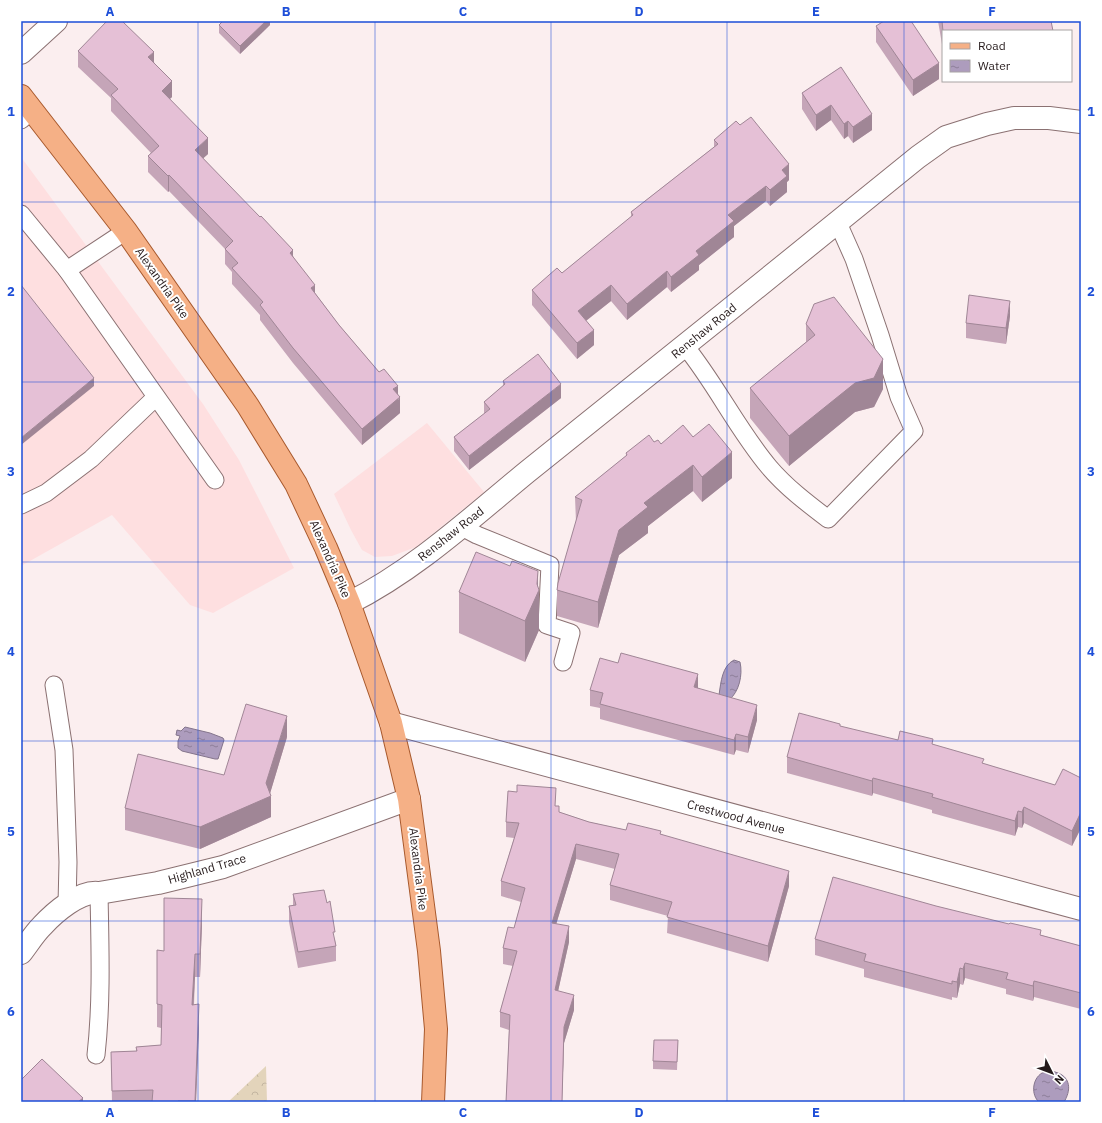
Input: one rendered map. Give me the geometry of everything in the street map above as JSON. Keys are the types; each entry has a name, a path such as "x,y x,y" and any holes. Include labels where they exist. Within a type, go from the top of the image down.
{"main road":[{"name":"Alexandria Pike","path":"25,109 126,231 248,406 296,484 326,548 349,603 391,723 409,799 429,951 436,1029 433,1102"}],"street":[{"path":"21,53 56,21"},
{"name":"Renshaw Road","path":"349,603 372,592 444,541 918,157 946,137 987,124 1014,118 1049,118 1081,122"},
{"name":"Crestwood Avenue","path":"391,723 1081,909"},
{"name":"Highland Trace","path":"21,953 41,927 73,899 94,892 99,893 158,883 223,867 409,799"}],"lane":[{"path":"21,214 67,270 215,480"},
{"path":"685,346 769,467 795,494 828,520 914,431 899,397 854,259 838,223"},
{"path":"67,270 126,231"},
{"path":"21,505 46,493 91,460 156,396"},
{"path":"462,526 477,535 550,565 547,625 570,633 563,662"},
{"path":"54,685 64,750 68,862 67,905"},
{"path":"96,1055 100,965 99,893"}],"shaded area":[{"path":"21,157 203,404 239,460 294,568 213,613 190,605 112,515 21,566"},
{"path":"427,423 484,492 416,547 392,556 375,557 362,550 334,494"}],"green space":[{"path":"266,1066 267,1102 228,1102"}],"water":[{"path":"734,660 740,662 741,672 738,688 729,700 719,695 721,680 725,670"},
{"path":"185,727 223,738 224,740 218,759 182,751 178,748 180,736 176,735 177,730 181,731"},
{"path":"1052,1071 1062,1075 1067,1081 1069,1088 1067,1095 1064,1102 1039,1102 1036,1099 1034,1091 1036,1079 1042,1073"}],"building":[{"path":"107,21 122,21 154,52 148,57 172,81 162,91 208,138 195,150 293,250 290,253 315,285 311,288 339,325 379,372 384,369 398,386 393,389 400,397 362,429 293,348 260,305 263,302 232,268 238,263 225,249 233,241 169,175 168,176 148,156 159,146 111,95 118,89 78,51"},
{"path":"223,21 266,21 240,46 219,25"},
{"path":"884,21 911,21 939,63 913,80 876,26"},
{"path":"942,21 1051,21 1053,30 943,30"},
{"path":"841,67 872,114 853,127 848,121 844,124 831,105 816,115 802,93"},
{"path":"751,117 789,164 782,170 787,176 770,190 766,186 728,215 734,221 696,251 699,255 671,277 667,271 627,304 611,285 578,311 594,330 577,343 532,290 557,268 562,273 633,215 631,212 718,144 714,140 736,121 740,125"},
{"path":"21,285 94,378 21,438"},
{"path":"969,295 1010,301 1006,328 966,323"},
{"path":"834,297 883,359 874,378 855,383 789,436 750,388 815,335 806,324 814,304"},
{"path":"538,354 561,384 469,456 454,437 490,409 484,402 505,384 503,381"},
{"path":"709,424 732,452 702,477 693,465 644,503 648,507 619,530 598,602 557,590 582,500 575,497 627,455 626,453 649,435 654,442 658,440 661,444 683,425 693,437"},
{"path":"476,552 510,566 512,561 538,571 537,584 539,590 525,621 459,592"},
{"path":"621,653 698,674 694,687 757,705 748,737 736,734 734,740 600,704 603,693 590,690 600,658 618,663"},
{"path":"246,704 287,716 266,783 271,796 200,827 125,808 138,754 224,775"},
{"path":"799,713 840,724 840,726 898,740 900,731 933,739 932,744 984,759 982,763 1055,785 1063,769 1081,778 1081,812 1072,831 1024,807 1022,812 1018,811 1015,821 932,797 933,794 873,778 872,781 787,757"},
{"path":"517,785 556,788 555,806 559,806 559,812 589,822 626,830 628,823 661,831 660,834 789,871 768,946 667,917 672,902 610,885 619,854 576,844 552,923 569,926 555,990 574,995 564,1027 562,1102 506,1102 510,1015 500,1012 517,951 503,948 508,927 514,928 525,888 501,881 519,823 506,822 508,791 517,792"},
{"path":"833,877 936,906 1009,924 1041,930 1040,935 1081,946 1081,993 1034,981 1033,986 1006,979 1008,973 965,963 963,969 960,968 957,982 952,981 952,984 864,961 866,954 815,939"},
{"path":"324,890 327,903 330,901 336,946 298,952 289,906 296,905 293,894"},
{"path":"164,898 202,899 200,954 195,954 192,1005 199,1004 195,1101 152,1102 153,1090 112,1091 111,1052 137,1051 136,1047 161,1045 162,1005 157,1004 157,950 164,951"},
{"path":"654,1040 678,1040 677,1062 653,1061"},
{"path":"42,1059 83,1098 78,1102 21,1102 21,1080"}]}
